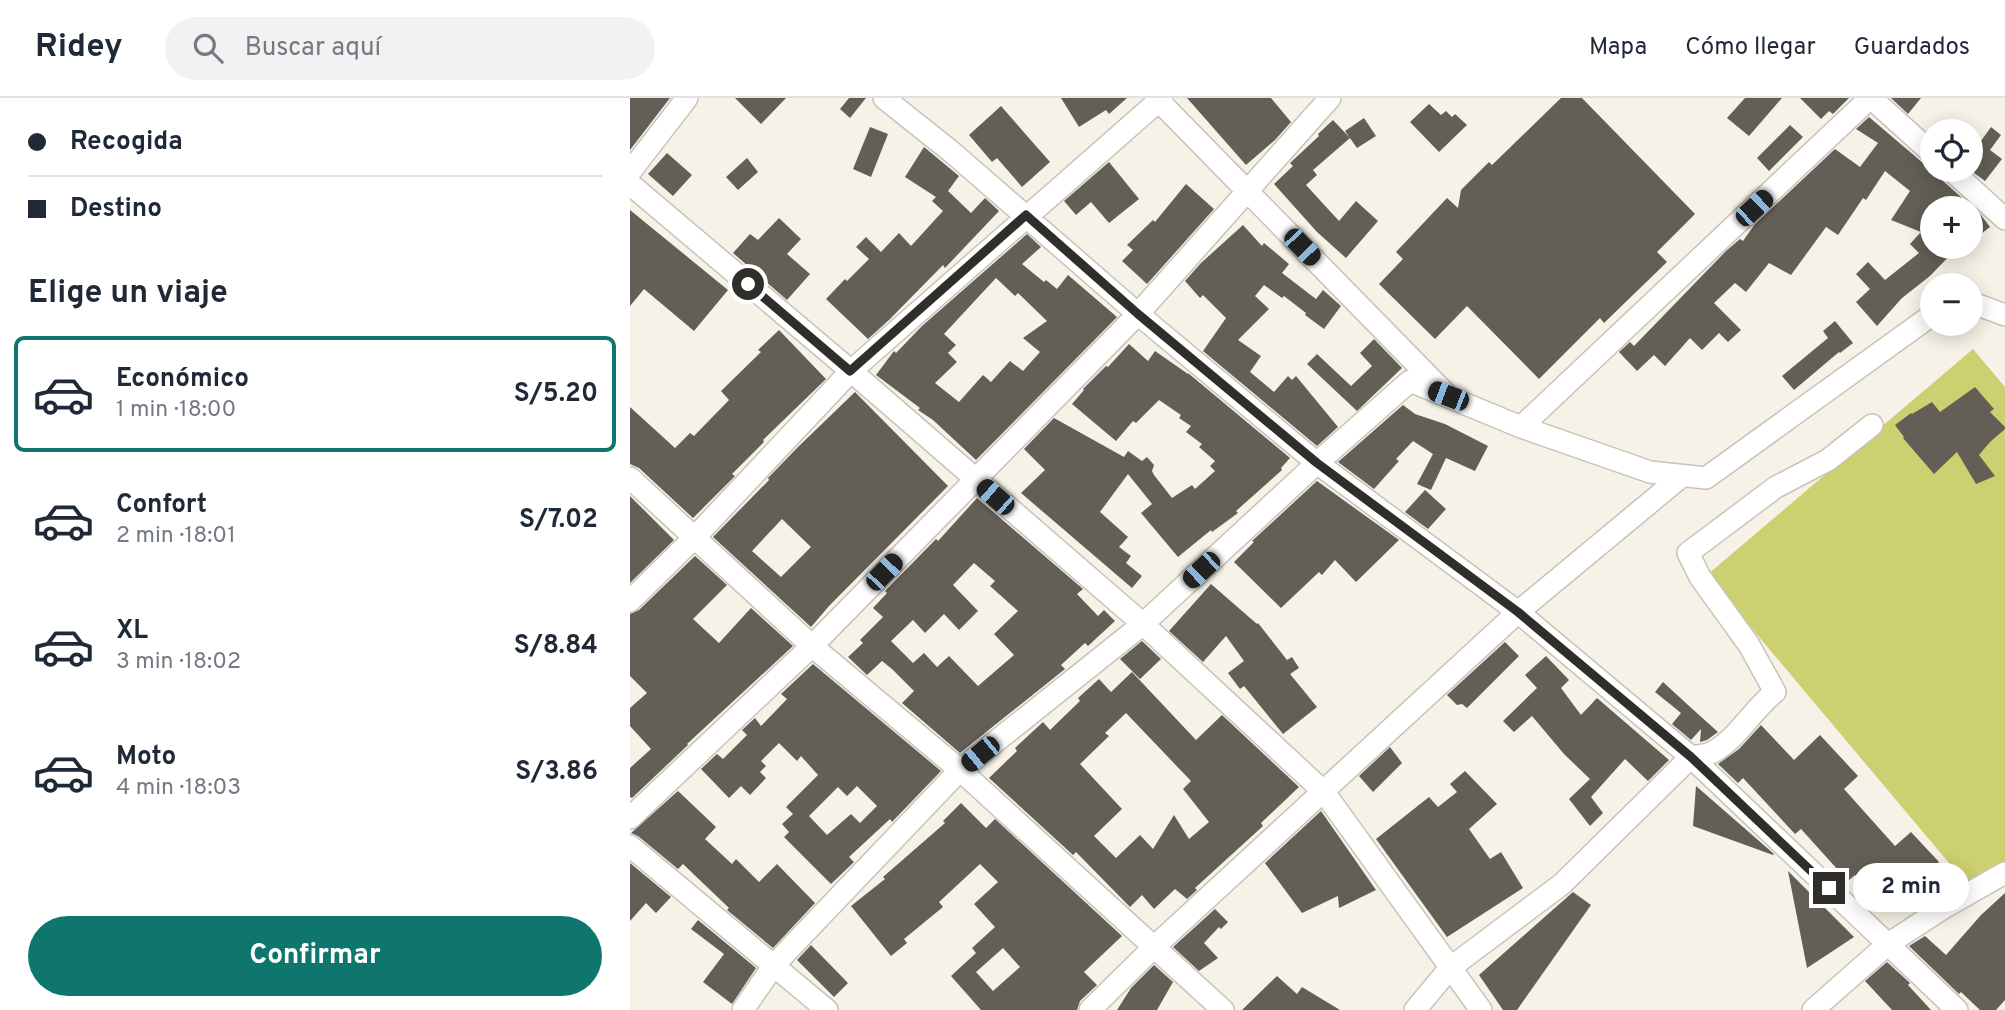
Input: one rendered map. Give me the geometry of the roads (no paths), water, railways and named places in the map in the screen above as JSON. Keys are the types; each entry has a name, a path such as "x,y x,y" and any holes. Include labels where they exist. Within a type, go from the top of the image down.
{"street":[{"path":"630,172 687,98"},
{"path":"884,98 1317,463 1518,612 1691,757 1957,1010"},
{"path":"630,818 812,646 1138,314 1330,98"},
{"path":"1521,427 1871,98 1920,142"},
{"path":"630,601 695,537 850,371 1159,99 1448,396"},
{"path":"1964,182 2005,219"},
{"path":"630,184 1143,624 1324,792 1482,1010"},
{"path":"743,1010 774,965 960,770 1143,624 1410,381 1521,427 1650,472 1706,478 1920,324"},
{"path":"1415,1010 1450,968 1562,884 1691,757 1712,753 1775,692 1749,645 1700,577 1688,553 1776,487 1828,460 1872,425"},
{"path":"1090,1010 1154,947 1518,612 1682,476"},
{"path":"630,478 812,646 960,770 1223,1010"},
{"path":"630,846 827,1010"},
{"path":"1813,1010 1888,944 2005,873"}]}
